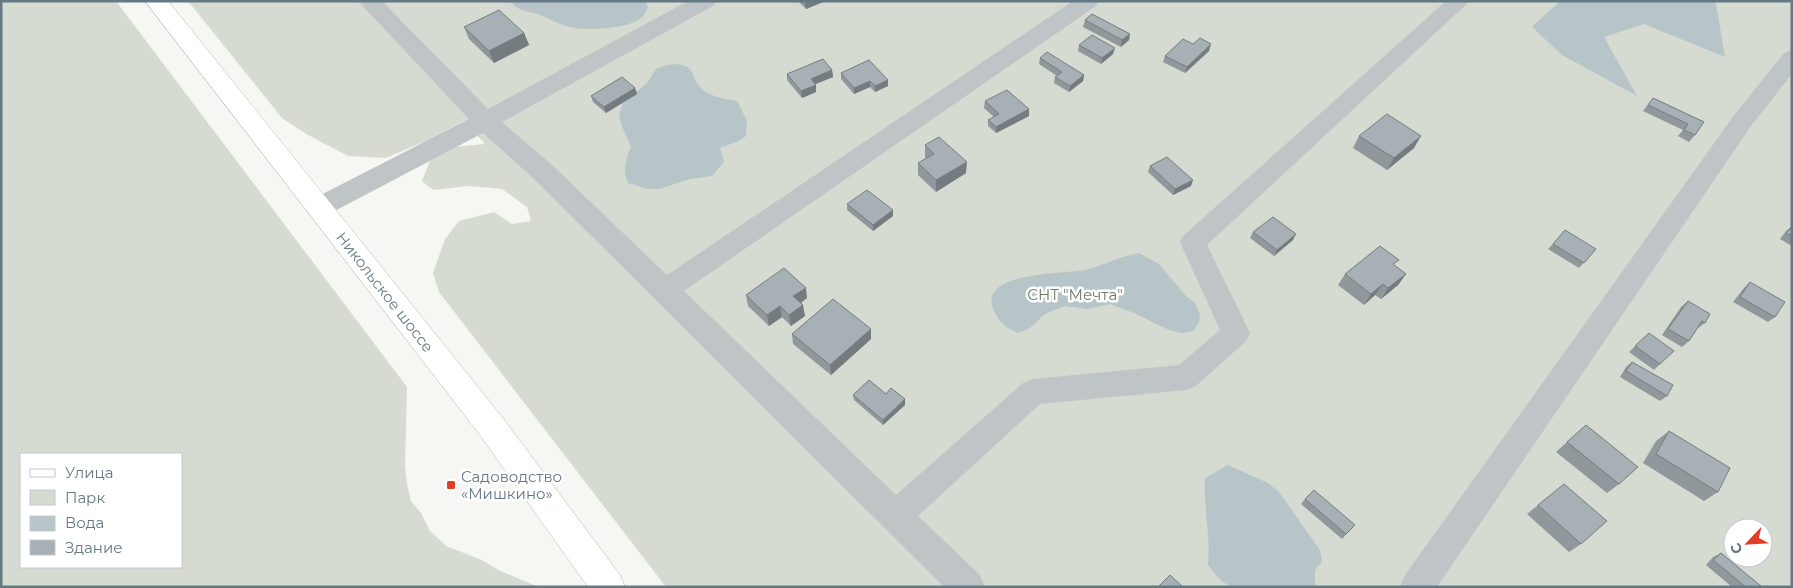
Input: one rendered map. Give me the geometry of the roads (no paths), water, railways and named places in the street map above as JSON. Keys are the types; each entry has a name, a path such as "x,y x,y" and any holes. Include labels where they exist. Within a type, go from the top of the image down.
{"main road":[{"name":"Никольское шоссе","path":"156,1 491,426 608,587"}],"street":[{"path":"369,1 485,121 542,171 968,587"},
{"path":"318,208 485,121 705,1"},
{"path":"665,290 1088,1"},
{"path":"896,515 1033,392 1186,377 1236,333 1193,242 1459,1"},
{"path":"1417,587 1743,120 1792,58"}],"water":[{"path":"510,1 645,1 648,7 643,17 625,25 586,29 561,25 538,14 519,9"},
{"path":"1560,1 1714,1 1725,57 1644,24 1604,37 1637,96 1562,55 1532,27"},
{"path":"678,64 688,67 700,87 708,93 737,101 747,121 746,136 739,141 720,148 724,162 712,176 690,179 659,189 647,189 628,183 625,165 631,147 619,115 623,103 647,83 656,69"},
{"path":"1139,253 1159,264 1186,296 1195,303 1200,314 1199,323 1193,331 1182,333 1169,330 1110,304 1088,309 1064,306 1045,314 1030,328 1018,333 1004,325 994,311 992,298 997,288 1009,282 1042,274 1085,270"},
{"path":"1228,465 1268,483 1279,492 1320,550 1322,562 1315,570 1315,587 1232,587 1221,581 1208,565 1209,543 1205,478"}],"place":[{"name":"Садоводство «Мишкино»","path":"451,485"}],"park label":[{"name":"СНТ \"Мечта\"","path":"1075,294"}]}
